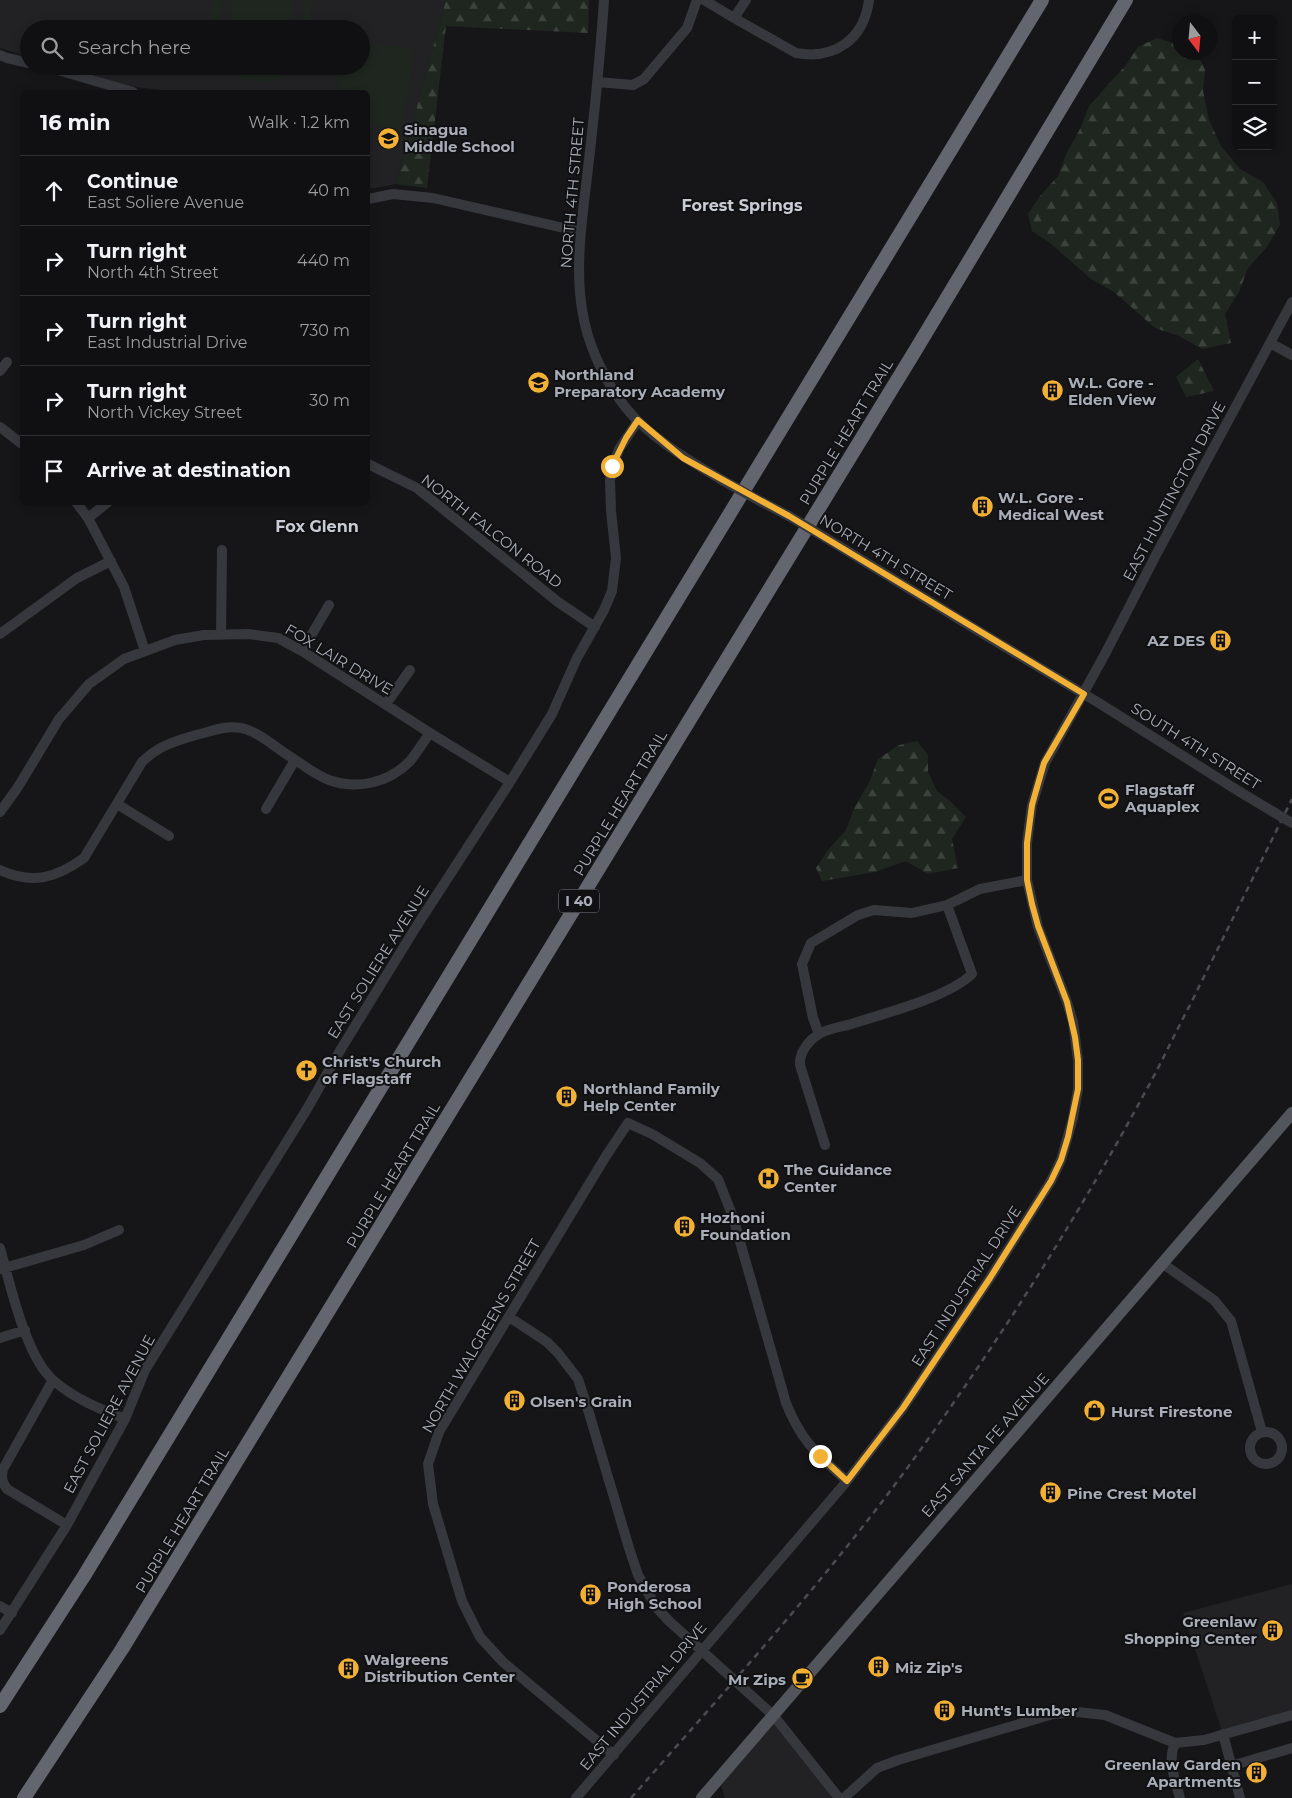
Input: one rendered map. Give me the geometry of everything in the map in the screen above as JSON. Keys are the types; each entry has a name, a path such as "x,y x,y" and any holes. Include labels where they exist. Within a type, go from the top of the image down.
{"highway":[{"path":"0,1706 84,1576 1042,0"},
{"name":"PURPLE HEART TRAIL","path":"24,1798 128,1640 889,393 1126,0"}],"main road":[{"name":"EAST SANTA FE AVENUE","path":"702,1798 1292,1113"}],"street":[{"name":"NORTH 4TH STREET","path":"604,0 581,232 580,290 582,310 588,333 599,363 612,388 638,420 683,458 789,516 1084,694"},
{"path":"597,82 632,85 644,79 687,28 697,0"},
{"path":"704,0 796,53 808,55 838,49 861,29 869,0"},
{"path":"734,18 746,0"},
{"path":"0,55 20,61"},
{"path":"75,75 126,90"},
{"path":"370,199 393,194 433,198 581,232"},
{"name":"EAST HUNTINGTON DRIVE","path":"1084,694 1292,302"},
{"path":"1270,343 1292,355"},
{"path":"0,371 7,362"},
{"name":"EAST SOLIERE AVENUE","path":"0,1630 67,1525 125,1419 146,1370 307,1109 341,1049 416,927 552,714 577,658 595,627 612,591 616,558 610,493 612,466 622,444 638,420"},
{"path":"0,427 20,442"},
{"name":"NORTH FALCON ROAD","path":"370,465 417,488 558,602 595,627"},
{"path":"78,505 88,518 124,587 145,651"},
{"path":"88,518 104,505"},
{"path":"221,635 222,550"},
{"path":"0,634 77,578 111,561"},
{"path":"302,651 329,605"},
{"name":"FOX LAIR DRIVE","path":"0,812 18,787 59,719 89,684 124,659 175,640 204,635 248,634 278,638 302,651 510,782"},
{"path":"386,704 410,670"},
{"name":"SOUTH 4TH STREET","path":"1084,694 1292,823"},
{"name":"EAST INDUSTRIAL DRIVE","path":"576,1798 847,1481 903,1408 990,1278 1051,1181 1061,1160 1078,1089 1078,1060 1073,1022 1038,926 1032,904 1027,880 1027,843 1032,805 1044,763 1084,694"},
{"path":"0,870 12,876 26,879 54,876 84,858 142,762 151,753 170,743 230,727 249,730 328,779 346,784 361,785 389,777 400,770 430,733"},
{"path":"266,809 295,760"},
{"path":"117,804 169,836"},
{"path":"819,1034 802,964 811,943 858,915 874,910 912,912 947,905 980,889 1027,880"},
{"path":"825,1145 800,1065 800,1057 803,1050 819,1034 920,1001 963,983 972,974 947,905"},
{"name":"NORTH WALGREENS STREET","path":"614,1755 504,1662 480,1637 462,1601 433,1504 428,1464 439,1432 628,1123 652,1134 700,1163 718,1179 733,1217 786,1403 793,1420 808,1444 847,1481"},
{"path":"3,1269 84,1245 119,1230"},
{"path":"0,1248 3,1269 29,1346 41,1365 53,1380 94,1406 125,1419"},
{"path":"1162,1263 1214,1300 1230,1321 1262,1432"},
{"path":"509,1316 547,1342 578,1379 590,1413 638,1576 656,1607 774,1716 839,1798"},
{"path":"0,1338 24,1330"},
{"path":"53,1380 2,1469 1,1477 7,1489 67,1525"},
{"path":"0,1606 12,1613"},
{"path":"844,1798 877,1768 1053,1714 1077,1712 1105,1715 1175,1743 1204,1740 1292,1715"},
{"path":"1223,1734 1240,1798"},
{"path":"1175,1743 1171,1752 1172,1770 1180,1798"},
{"path":"1231,1766 1292,1748"}],"shaded area":[{"name":"Sinagua Middle School","path":"0,0 446,0 396,184 370,189 370,90 160,90 128,86 92,75 370,75 370,20 20,20 20,54 0,48"},
{"path":"1292,1584 1292,1715 1223,1734 1183,1613"},
{"path":"774,1716 839,1798 725,1798 719,1779"}],"green space":[{"path":"213,0 222,0 219,20 211,20"},
{"path":"232,0 293,0 291,20 230,20"},
{"path":"304,0 313,0 310,20 302,20"},
{"path":"446,0 589,0 588,33 446,26 427,188 396,184"},
{"path":"1157,38 1172,43 1172,60 1200,60 1205,70 1203,91 1209,120 1221,146 1240,169 1263,182 1277,203 1280,225 1266,248 1248,268 1239,292 1225,314 1231,343 1202,349 1179,336 1155,328 1114,292 1091,279 1050,243 1032,231 1028,214 1040,196 1058,176 1089,106 1126,65 1138,47"},
{"path":"370,44 410,48 415,53 400,134 384,129 370,121 370,90 340,90 334,75 370,75"},
{"path":"236,75 284,75 270,81 260,82"},
{"path":"1198,359 1214,391 1186,397 1176,377"},
{"path":"917,741 928,755 928,772 937,791 966,817 952,839 958,868 928,874 906,861 875,872 822,881 816,868 828,850 846,830 855,806 869,783 878,759 899,745"}],"railway":[{"path":"631,1798 744,1670 853,1539 921,1449 981,1363 1038,1276 1118,1142 1190,1005 1292,799"}],"place":[{"name":"Sinagua Middle School","path":"388,138"},
{"name":"Northland Preparatory Academy","path":"538,383"},
{"name":"W.L. Gore - Elden View","path":"1052,391"},
{"name":"W.L. Gore - Medical West","path":"982,506"},
{"name":"AZ DES","path":"1221,640"},
{"name":"Flagstaff Aquaplex","path":"1109,798"},
{"name":"Christ's Church of Flagstaff","path":"306,1070"},
{"name":"Northland Family Help Center","path":"567,1097"},
{"name":"The Guidance Center","path":"768,1178"},
{"name":"Hozhoni Foundation","path":"684,1226"},
{"name":"Olsen's Grain","path":"514,1401"},
{"name":"Hurst Firestone","path":"1095,1411"},
{"name":"Pine Crest Motel","path":"1051,1493"},
{"name":"Ponderosa High School","path":"591,1595"},
{"name":"Greenlaw Shopping Center","path":"1273,1630"},
{"name":"Miz Zip's","path":"879,1667"},
{"name":"Walgreens Distribution Center","path":"348,1668"},
{"name":"Mr Zips","path":"802,1679"},
{"name":"Hunt's Lumber","path":"945,1710"},
{"name":"Greenlaw Garden Apartments","path":"1257,1773"}],"district":[{"name":"Forest Springs","path":"742,205"},
{"name":"Fox Glenn","path":"317,526"}],"route":[{"path":"612,466 619,449 638,420 683,458 789,516 1084,694 1044,763 1032,805 1027,843 1027,880 1032,904 1038,926 1073,1022 1078,1060 1078,1089 1073,1118 1061,1160 1051,1181 943,1350 903,1408 847,1481 820,1456"}]}
